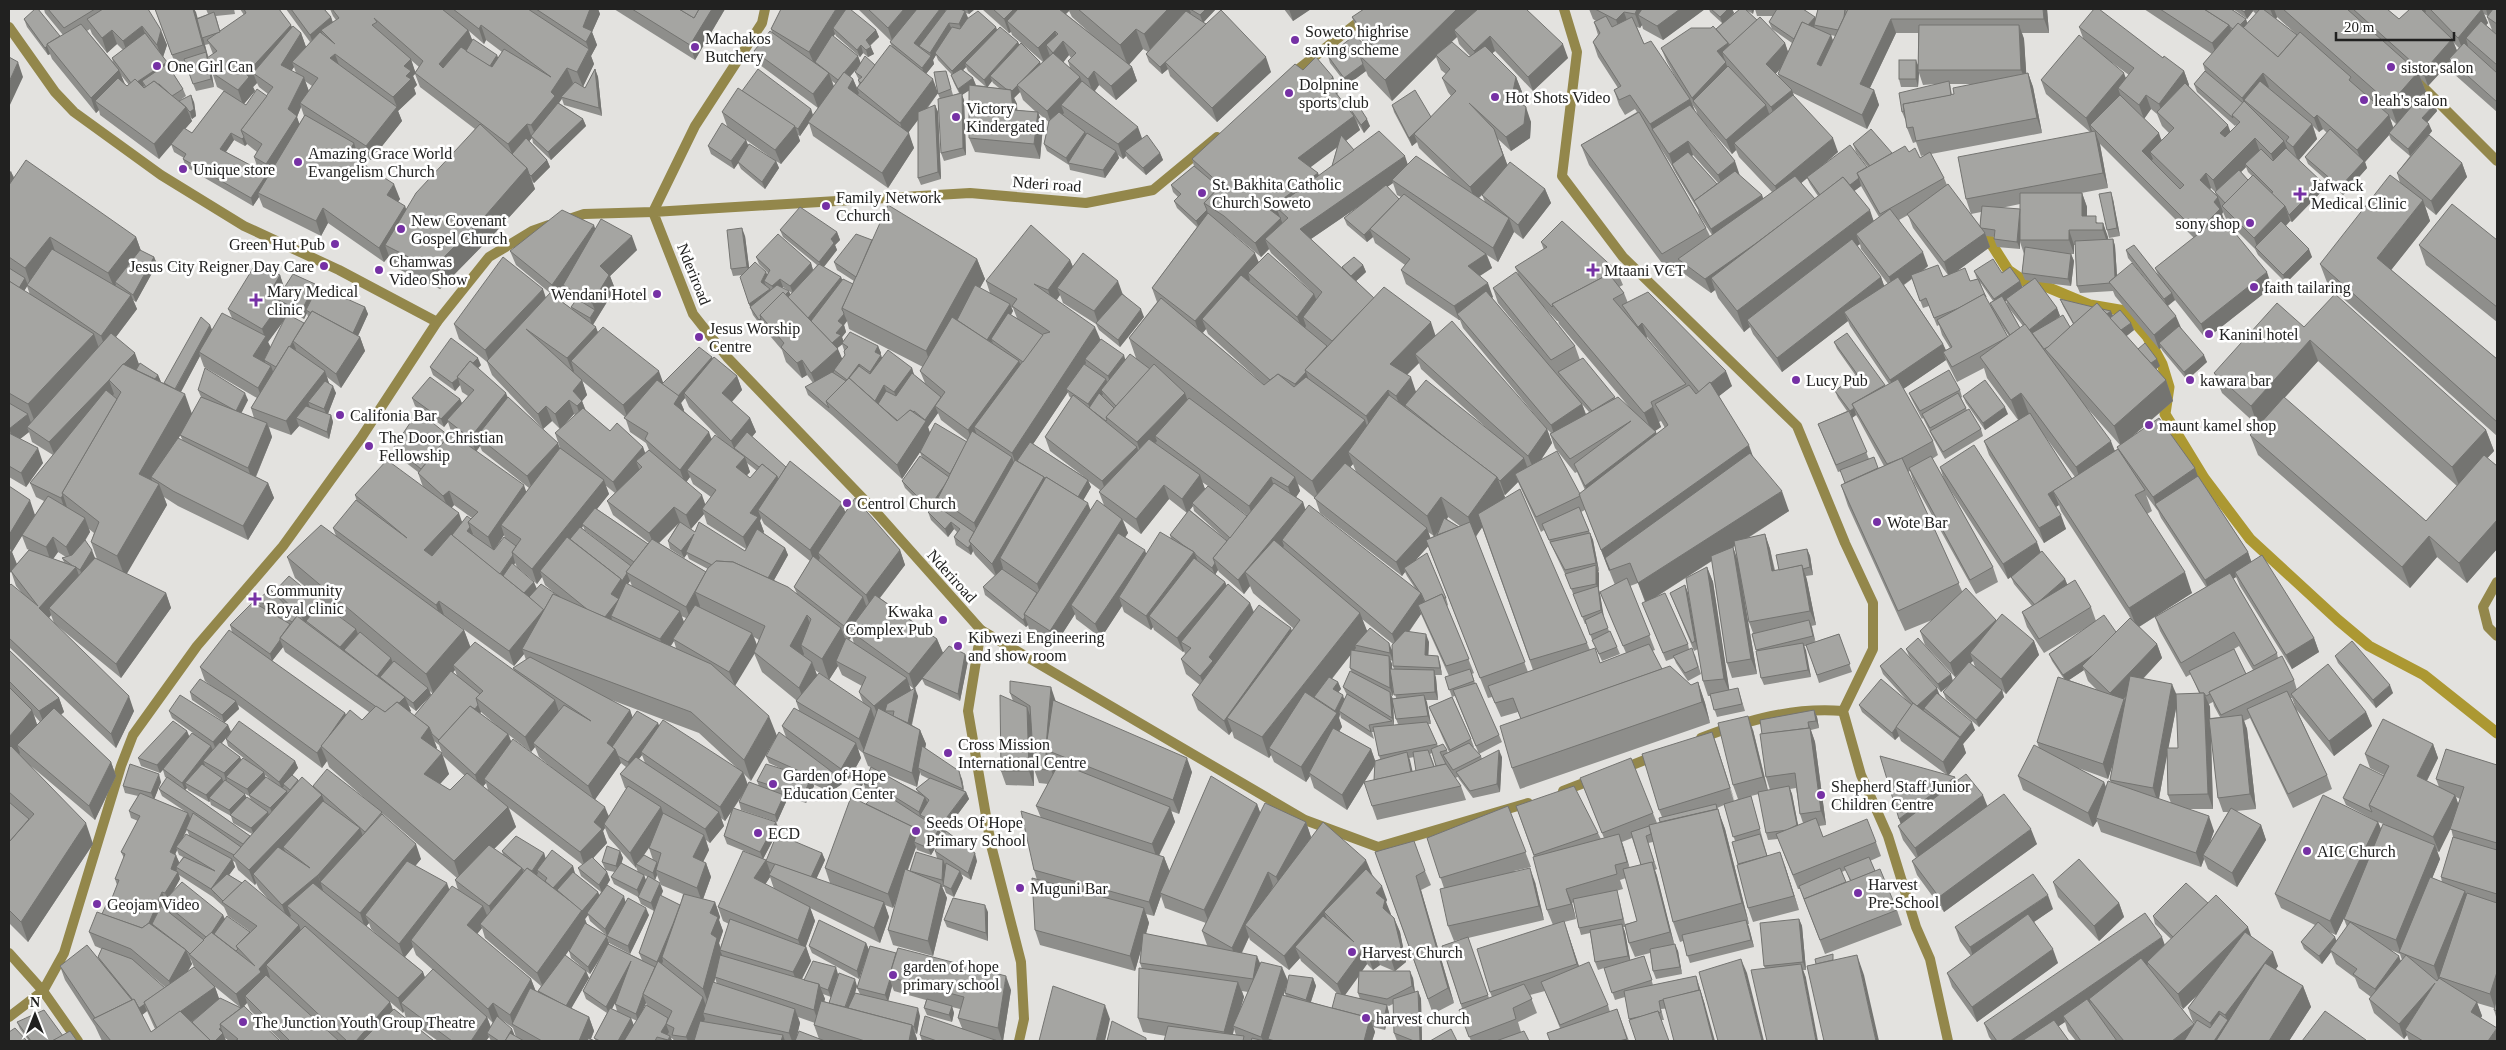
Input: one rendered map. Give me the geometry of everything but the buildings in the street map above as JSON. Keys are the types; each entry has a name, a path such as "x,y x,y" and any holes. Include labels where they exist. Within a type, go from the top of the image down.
{"street":[{"path":"653,212 695,126 762,23 765,9"},
{"path":"1280,83 1375,9"},
{"path":"1564,9 1577,52 1562,176 1623,257 1796,426 1845,543 1873,603 1873,649 1843,711 1862,775 1888,836 1916,927 1930,959 1948,1041"},
{"path":"9,27 54,92 74,112 162,175 244,226 338,270 437,322"},
{"path":"2409,74 2497,161"},
{"name":"Nderi road","path":"43,991 64,953 133,735 197,646 283,546 362,438 437,322 489,257 532,231 584,214 653,212 970,193 1086,202 1153,190 1228,127"},
{"name":"Nderiroad","path":"653,212 693,314 727,357 875,511 981,630 1305,820 1378,847 1545,797 1668,751"},
{"path":"2497,582 2482,607 2488,627 2497,636"},
{"path":"981,630 968,711 991,845 1021,962 1024,1019 1020,1041"},
{"path":"1694,741 1747,721 1814,709 1843,711"},
{"path":"9,953 43,991 78,1041"},
{"path":"9,1018 43,991"}],"waterway":[{"path":"1989,240 2008,270 2024,281 2047,287 2090,305 2125,311 2147,336 2162,364 2169,387 2165,414 2204,478 2250,539 2369,646 2424,675 2497,733"}],"place":[{"name":"Soweto highrise saving scheme","path":"1295,40"},
{"name":"Machakos Butchery","path":"695,47"},
{"name":"One Girl Can","path":"157,66"},
{"name":"sistor salon","path":"2391,67"},
{"name":"Dolpnine sports club","path":"1289,93"},
{"name":"Hot Shots Video","path":"1495,97"},
{"name":"leah's salon","path":"2364,100"},
{"name":"Victory Kindergated","path":"956,117"},
{"name":"Amazing Grace World Evangelism Church","path":"298,162"},
{"name":"Unique store","path":"183,169"},
{"name":"St. Bakhita Catholic Church Soweto","path":"1202,193"},
{"name":"Jafwack Medical Clinic","path":"2300,194"},
{"name":"Family Network Cchurch","path":"826,206"},
{"name":"sony shop","path":"2250,223"},
{"name":"New Covenant Gospel Church","path":"401,229"},
{"name":"Green Hut Pub","path":"335,244"},
{"name":"Jesus City Reigner Day Care","path":"324,266"},
{"name":"Chamwas Video Show","path":"379,270"},
{"name":"Mtaani VCT","path":"1593,270"},
{"name":"faith tailaring","path":"2254,287"},
{"name":"Wendani Hotel","path":"657,294"},
{"name":"Mary Medical clinic","path":"256,300"},
{"name":"Kanini hotel","path":"2209,334"},
{"name":"Jesus Worship Centre","path":"699,337"},
{"name":"Lucy Pub","path":"1796,380"},
{"name":"kawara bar","path":"2190,380"},
{"name":"Califonia Bar","path":"340,415"},
{"name":"maunt kamel shop","path":"2149,425"},
{"name":"The Door Christian Fellowship","path":"369,446"},
{"name":"Centrol Church","path":"847,503"},
{"name":"Wote Bar","path":"1877,522"},
{"name":"Community Royal clinic","path":"255,599"},
{"name":"Kwaka Complex Pub","path":"943,620"},
{"name":"Kibwezi Engineering and show room","path":"958,646"},
{"name":"Cross Mission International Centre","path":"948,753"},
{"name":"Garden of Hope Education Center","path":"773,784"},
{"name":"Shepherd Staff Junior Children Centre","path":"1821,795"},
{"name":"Seeds Of Hope Primary School","path":"916,831"},
{"name":"ECD","path":"758,833"},
{"name":"AIC Church","path":"2307,851"},
{"name":"Muguni Bar","path":"1020,888"},
{"name":"Harvest Pre-School","path":"1858,893"},
{"name":"Geojam Video","path":"97,904"},
{"name":"Harvest Church","path":"1352,952"},
{"name":"garden of hope primary school","path":"893,975"},
{"name":"harvest church","path":"1366,1018"},
{"name":"The Junction Youth Group Theatre","path":"243,1022"}]}
